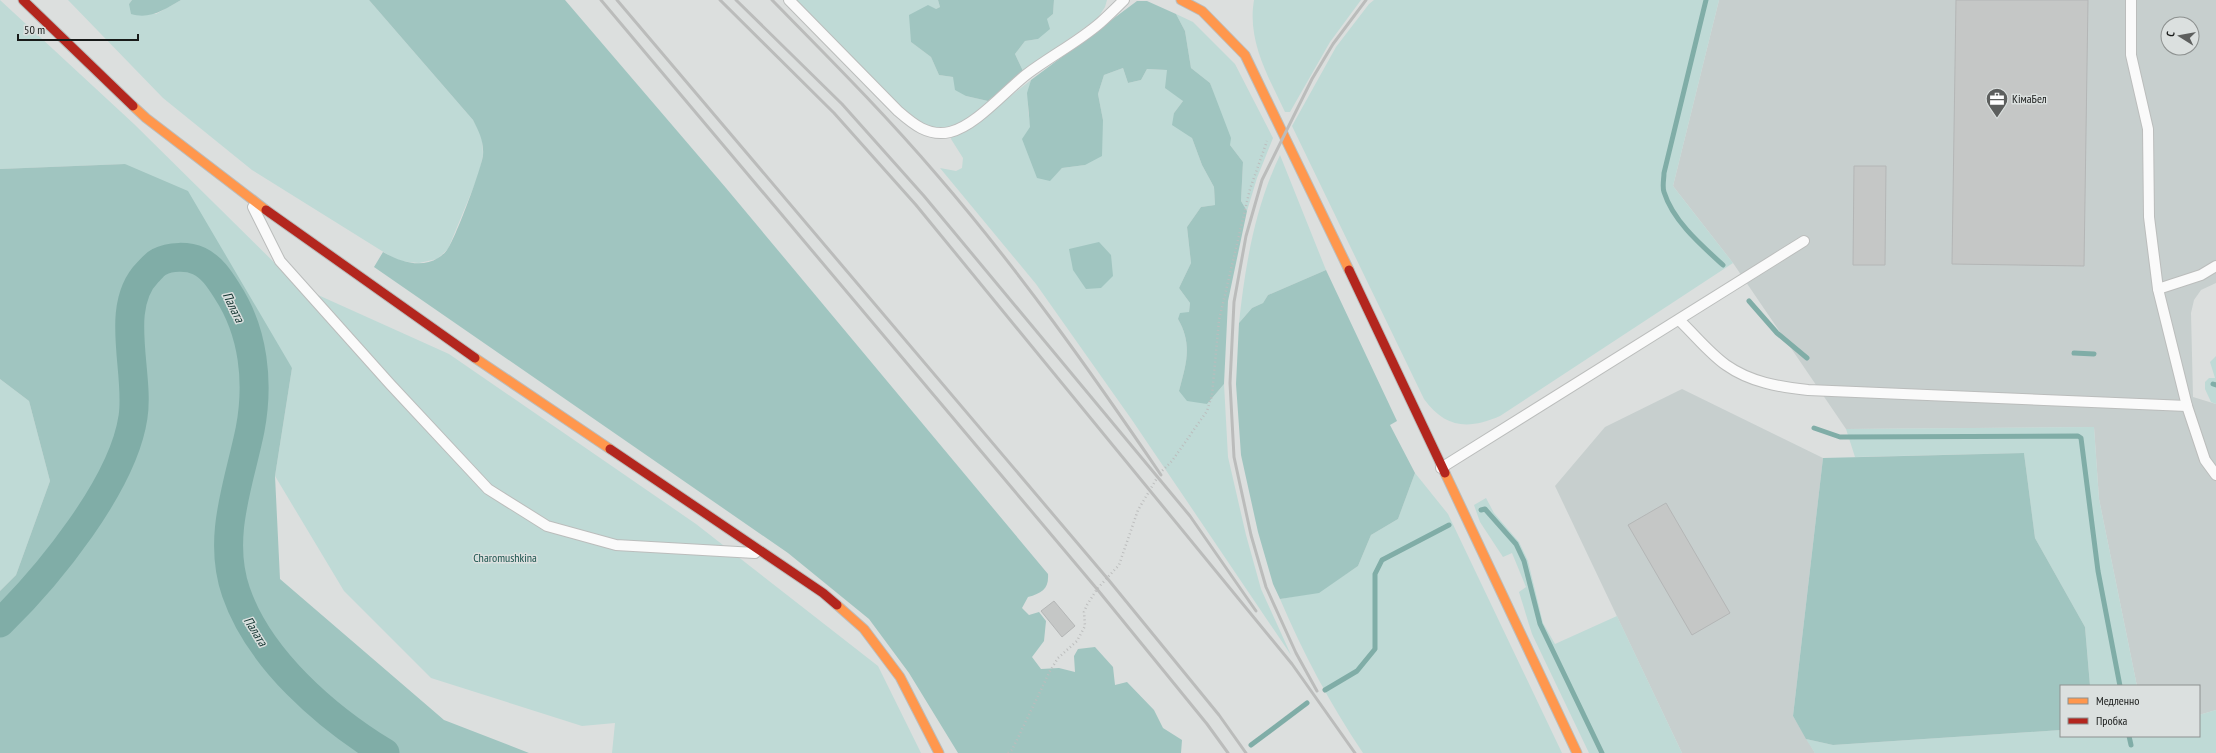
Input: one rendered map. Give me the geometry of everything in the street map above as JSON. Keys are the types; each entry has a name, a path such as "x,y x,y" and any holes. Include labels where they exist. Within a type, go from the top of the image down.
{"street":[{"path":"23,0 146,118 249,198 446,338 823,593 864,629 900,678 939,753"},
{"path":"1181,0 1204,8 1246,56 1284,132 1577,753"}],"lane":[{"path":"789,0 898,111 924,130 949,132 959,129 976,117 1027,74 1100,24 1124,0"},
{"path":"2130,0 2131,55 2148,129 2149,217 2158,288 2187,406 2205,460 2216,475"},
{"path":"249,198 280,262 390,384 488,489 547,526 616,545 766,554"},
{"path":"1442,468 1804,241"},
{"path":"2158,288 2201,275 2216,266"},
{"path":"1679,320 1725,365 1752,378 1777,386 1808,390 2187,406"}],"path":[{"path":"1008,753 1012,750 1050,671 1058,658 1077,640 1085,626 1084,612 1087,605 1097,589 1118,565 1138,510 1157,478 1172,461 1207,411 1212,395 1218,320 1250,189 1268,138"}],"shaded area":[{"path":"132,0 181,0 157,13 145,16 131,14 129,4"},
{"path":"369,0 565,0 726,188 1048,574 1046,587 1044,590 1028,597 1022,608 1029,615 1039,612 1046,621 1044,641 1032,657 1041,669 1059,668 1075,672 1074,656 1078,649 1095,647 1113,667 1115,685 1127,682 1154,710 1163,728 1182,740 1181,753 958,753 909,673 869,619 788,553 374,267 383,252 403,261 424,263 438,258 447,250 456,233 478,174 483,155 483,145 473,120"},
{"path":"938,0 1054,0 1053,14 1047,19 1050,29 1038,39 1025,41 1015,54 1023,71 988,101 966,96 955,90 953,77 939,75 931,57 911,42 909,15 928,5 936,9 940,7"},
{"path":"1719,0 2216,0 2216,283 2201,290 2194,300 2191,313 2193,397 2216,404 2216,710 2200,715 2200,685 2137,685 2099,499 2094,427 1846,429 1733,263 1673,186"},
{"path":"1137,1 1147,1 1176,14 1185,31 1191,68 1210,83 1231,138 1230,145 1243,162 1241,201 1247,211 1228,301 1224,384 1207,404 1187,401 1179,391 1186,363 1187,346 1183,328 1178,319 1180,313 1189,312 1190,303 1179,288 1191,263 1187,227 1201,207 1215,205 1214,187 1202,165 1192,138 1172,125 1174,113 1183,101 1165,88 1167,70 1147,69 1141,80 1128,83 1123,68 1104,75 1098,94 1103,120 1102,156 1085,165 1062,168 1050,181 1037,178 1022,139 1030,127 1027,93 1031,80"},
{"path":"125,164 188,191 292,368 275,476 280,579 444,720 529,753 0,753 0,591 16,575 50,481 29,401 0,379 0,169"},
{"path":"1099,242 1111,255 1113,276 1101,288 1086,289 1073,270 1069,249"},
{"path":"1326,270 1397,421 1390,425 1415,473 1398,519 1371,535 1358,566 1319,593 1280,599 1273,584 1258,532 1241,455 1236,384 1239,323 1252,308 1263,303 1268,295"},
{"path":"1682,389 1823,458 1793,716 1815,753 1682,753 1555,486 1605,427"},
{"path":"2024,453 2035,538 2085,627 2090,685 2060,685 2060,730 1833,745 1806,739 1793,716 1823,458"}],"green space":[{"name":"Charomushkina","path":"0,0 134,124 298,286 449,354 696,524 878,666 921,753 612,753 615,723 582,726 431,678 344,591 275,476 292,368 125,164 0,169"},
{"path":"68,0 132,0 129,4 156,14 181,0 369,0 473,120 482,136 483,155 479,174 448,249 437,259 419,263 398,261 252,170 163,98"},
{"path":"795,0 938,0 940,7 936,9 911,42 931,57 939,75 953,77 966,96 988,101 974,114 956,125 936,129 924,126 901,108"},
{"path":"1054,0 1107,0 1105,7 1097,19 1023,71 1015,54 1025,41 1038,39 1047,19 1053,14"},
{"path":"1254,0 1361,0 1330,42 1290,112 1285,112 1260,58 1254,30"},
{"path":"1374,0 1719,0 1673,186 1733,263 1500,416 1478,423 1458,424 1440,416 1424,399 1292,126 1336,47 1369,4"},
{"path":"1176,14 1193,22 1235,64 1273,138 1257,178 1247,211 1241,201 1243,162 1230,145 1210,83 1191,68 1185,31"},
{"path":"1123,68 1128,83 1141,80 1147,69 1167,70 1183,101 1174,113 1192,138 1202,165 1214,187 1215,205 1201,207 1187,227 1191,263 1179,288 1190,303 1189,312 1178,319 1183,328 1187,346 1186,363 1179,391 1207,404 1224,384 1228,457 1246,535 1261,589 1291,655 1132,420 1036,284 940,168 956,171 962,168 963,158 951,139 952,135 979,121 1031,80 1028,93 1029,119 1040,156 1050,180 1062,168 1085,165 1103,120 1098,94 1104,75"},
{"path":"1280,155 1326,270 1268,295 1263,303 1252,308 1239,323 1244,280 1252,237 1264,195"},
{"path":"2216,356 2216,404 2211,402 2205,389 2205,382 2209,378 2215,378 2210,362"},
{"path":"0,379 29,401 50,481 16,575 0,591"},
{"path":"2094,427 2099,499 2137,685 2090,685 2085,627 2035,538 2024,453 1855,457 1846,429"},
{"path":"1415,473 1448,514 1562,753 1363,753 1339,716 1318,678 1280,599 1319,592 1358,566 1371,535 1398,519"},
{"path":"1486,498 1494,513 1519,542 1528,561 1543,623 1555,644 1617,616 1682,753 1589,753 1532,634 1519,592 1526,587 1512,553 1503,557 1480,522 1474,505"},
{"path":"2216,710 2216,753 1815,753 1806,739 1833,745 2060,730 2060,737 2200,737 2200,715"}],"building":[{"path":"1956,0 2088,0 2084,266 1952,264"},
{"path":"1854,166 1886,166 1885,265 1853,265"},
{"path":"1666,503 1730,613 1692,635 1628,525"},
{"path":"1054,601 1075,626 1062,637 1041,611"}],"waterway":[{"path":"1706,0 1664,173 1663,187 1668,203 1681,223 1697,241 1723,265"},
{"name":"Палата","path":"0,623 40,581 61,555 81,528 115,471 126,443 133,417 134,400 130,322 132,303 138,286 148,272 163,260 174,258 195,259 212,270 227,291 243,323 249,341 252,358 254,376 253,412 236,490 229,531 231,571 236,592 247,617 261,640 278,663 297,684 340,722 385,753"},
{"path":"1749,301 1777,333 1807,358"},
{"path":"2074,353 2094,354"},
{"path":"1814,428 1840,437 2078,436 2081,438 2098,571 2120,685"},
{"path":"1481,510 1485,509 1516,544 1524,561 1540,624 1602,753"},
{"path":"1325,690 1357,671 1375,649 1375,574 1382,560 1449,525"},
{"path":"1251,745 1307,703"},
{"path":"2129,737 2131,745"}],"railway":[{"path":"601,0 1097,589 1207,724 1228,753"},
{"path":"617,0 1107,578 1219,715 1246,753"},
{"path":"720,0 834,113 916,205 1292,664 1355,753"},
{"path":"736,0 842,104 924,196 1190,516 1256,611"},
{"path":"772,0 897,130 997,247 1054,322 1161,475"},
{"path":"1317,691 1296,653 1266,587 1251,535 1234,457 1230,383 1234,302 1246,236 1262,180 1312,79 1333,44 1366,0"}],"traffic: slow":[{"path":"1181,0 1202,11 1245,55 1349,270"},
{"path":"133,106 146,118 266,210"},
{"path":"475,358 610,449"},
{"path":"1445,473 1577,753"},
{"path":"837,605 864,629 900,677 939,753"}],"traffic: jam":[{"path":"23,0 133,106"},
{"path":"266,210 475,358"},
{"path":"1349,270 1445,473"},
{"path":"610,449 823,593 837,605"}],"place":[{"name":"КімаБел","path":"1997,118"}]}
